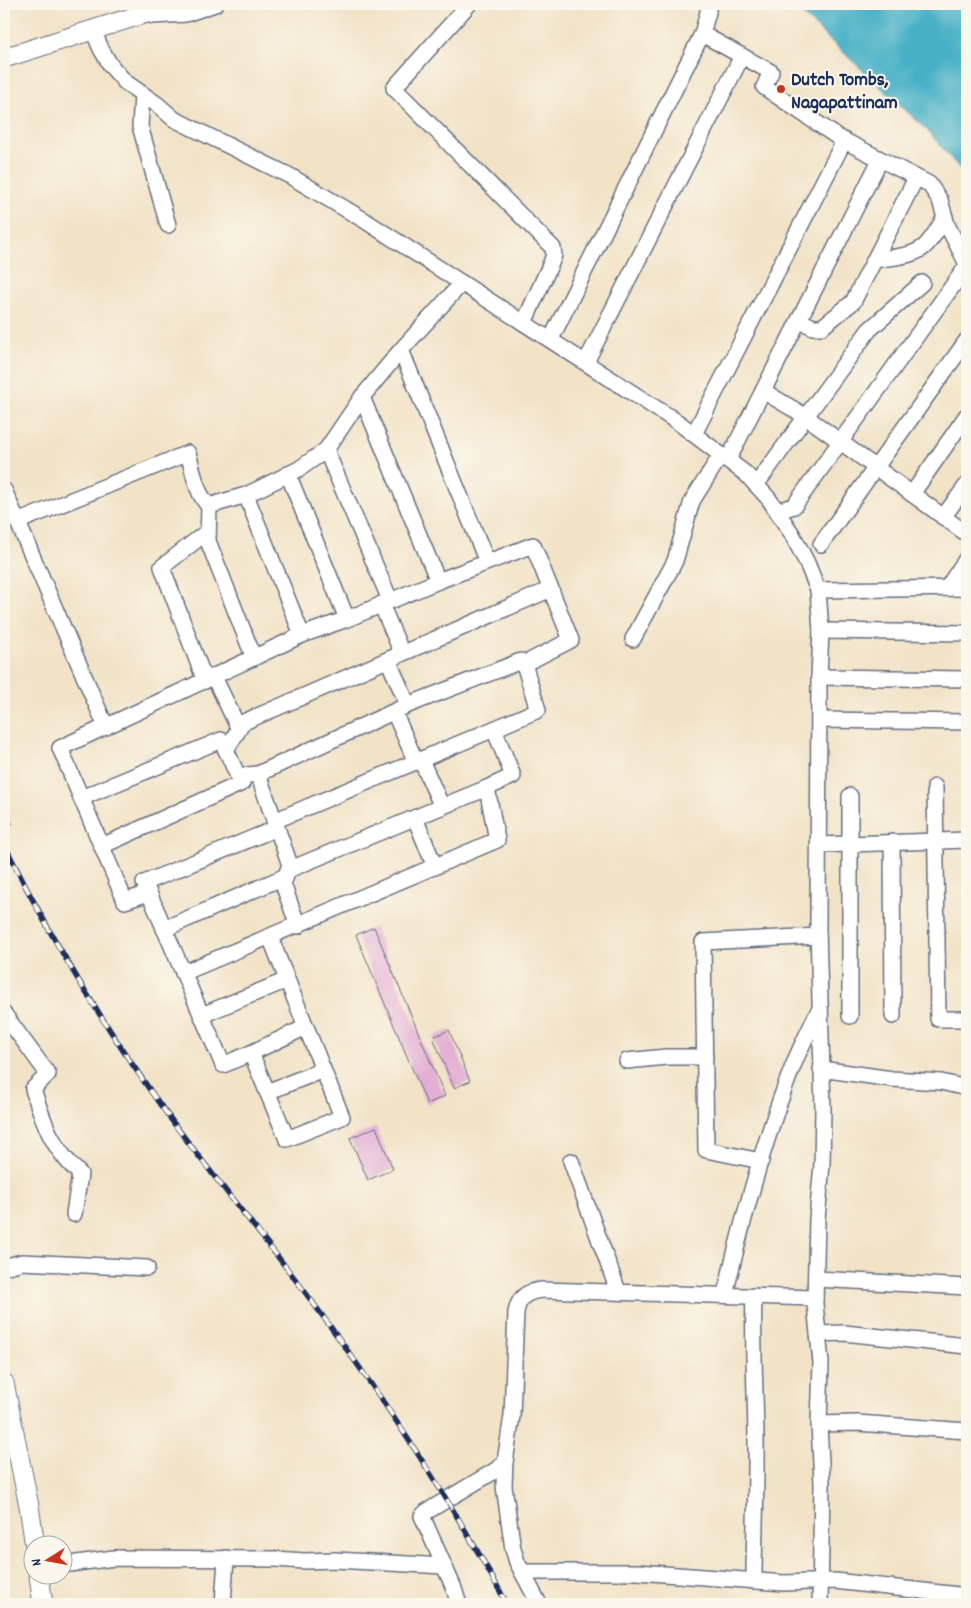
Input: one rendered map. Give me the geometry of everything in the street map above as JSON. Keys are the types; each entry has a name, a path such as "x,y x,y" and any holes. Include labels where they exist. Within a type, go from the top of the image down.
{"main road":[{"path":"4,58 175,4"},
{"path":"4,1383 34,1536"},
{"path":"40,1586 43,1604"}],"street":[{"path":"132,18 186,14 215,4"},
{"path":"469,4 394,88 553,248 554,255 551,263 524,323"},
{"path":"551,339 702,34 708,12 708,4"},
{"path":"93,30 111,66 125,82 142,96 158,105 174,119 290,176 364,220 679,422 746,474 769,499 792,534 807,563 818,590 821,631 818,936 823,1109 815,1298 820,1363 819,1424 822,1483 820,1604"},
{"path":"702,34 771,72 764,88 844,141 929,184 940,200 950,232 967,265 794,506 777,511"},
{"path":"586,362 742,56"},
{"path":"142,96 140,126 168,225"},
{"path":"694,434 844,141"},
{"path":"632,639 675,560 692,501 725,458 763,391 880,160"},
{"path":"799,320 818,328 822,327 853,302 916,178"},
{"path":"875,260 900,256 922,248 934,236 945,217"},
{"path":"209,506 246,495 299,469 326,450 362,397 401,350 462,283"},
{"path":"756,485 869,330 922,283"},
{"path":"821,544 967,340"},
{"path":"401,350 487,562"},
{"path":"763,391 805,416 967,534"},
{"path":"362,397 438,580"},
{"path":"912,494 967,415"},
{"path":"326,450 386,602 402,654"},
{"path":"17,522 188,453 199,488 205,502 209,506 208,541 254,658"},
{"path":"288,474 347,619"},
{"path":"943,517 967,485"},
{"path":"4,490 70,639 106,727"},
{"path":"246,495 302,635"},
{"path":"208,531 162,567 210,679 240,729 226,750"},
{"path":"149,893 125,901 60,748 302,635 347,619 438,580 533,545 571,640 524,664"},
{"path":"947,588 967,558"},
{"path":"818,590 967,588"},
{"path":"237,725 551,589"},
{"path":"821,631 967,632"},
{"path":"388,660 408,705"},
{"path":"238,776 258,774 408,705 521,661 524,664 538,710 418,761 144,883 223,1065 306,1026"},
{"path":"820,677 967,679"},
{"path":"394,712 442,807"},
{"path":"819,720 967,722"},
{"path":"164,929 287,873 513,776 494,729"},
{"path":"81,798 221,740 242,783 102,846"},
{"path":"258,774 290,865 284,884 298,926"},
{"path":"935,786 938,1019 967,1019"},
{"path":"183,973 298,926 497,840 487,788"},
{"path":"850,796 850,1016"},
{"path":"415,818 435,867"},
{"path":"819,845 967,840"},
{"path":"892,842 893,1016"},
{"path":"761,1161 706,1150 703,942 818,936"},
{"path":"251,1053 287,1139 342,1117 270,937"},
{"path":"202,1015 287,980"},
{"path":"724,1295 743,1218 761,1161 795,1061 820,1009"},
{"path":"4,1014 48,1074 32,1089 46,1128 66,1161 80,1174 74,1214"},
{"path":"627,1061 666,1057 706,1057"},
{"path":"821,1069 892,1079 940,1082 967,1088"},
{"path":"268,1092 323,1070"},
{"path":"571,1161 618,1292"},
{"path":"4,1267 22,1262 147,1268"},
{"path":"816,1279 967,1287"},
{"path":"539,1604 522,1572 513,1549 504,1486 505,1462 512,1416 516,1312 520,1300 526,1294 541,1290 815,1298"},
{"path":"754,1296 753,1364 756,1468 754,1581"},
{"path":"818,1334 844,1333 967,1346"},
{"path":"819,1424 866,1424 967,1432"},
{"path":"460,1604 422,1516 496,1470 505,1462"},
{"path":"72,1564 114,1558 226,1558 304,1561 334,1560 444,1566"},
{"path":"223,1604 226,1558"},
{"path":"522,1572 638,1572 784,1583 820,1581 891,1586 967,1596"}],"path":[{"path":"4,806 12,825"}],"water":[{"path":"791,4 967,4 967,177 927,130"}],"building":[{"path":"374,927 445,1096 427,1104 356,935"},
{"path":"449,1030 470,1081 454,1088 433,1037"},
{"path":"376,1127 393,1169 368,1180 350,1138"}],"railway":[{"path":"4,844 20,877 74,973 113,1035 154,1096 299,1284 370,1382 442,1491 507,1604"}],"place":[{"name":"Dutch Tombs, Nagapattinam","path":"781,89"}]}
